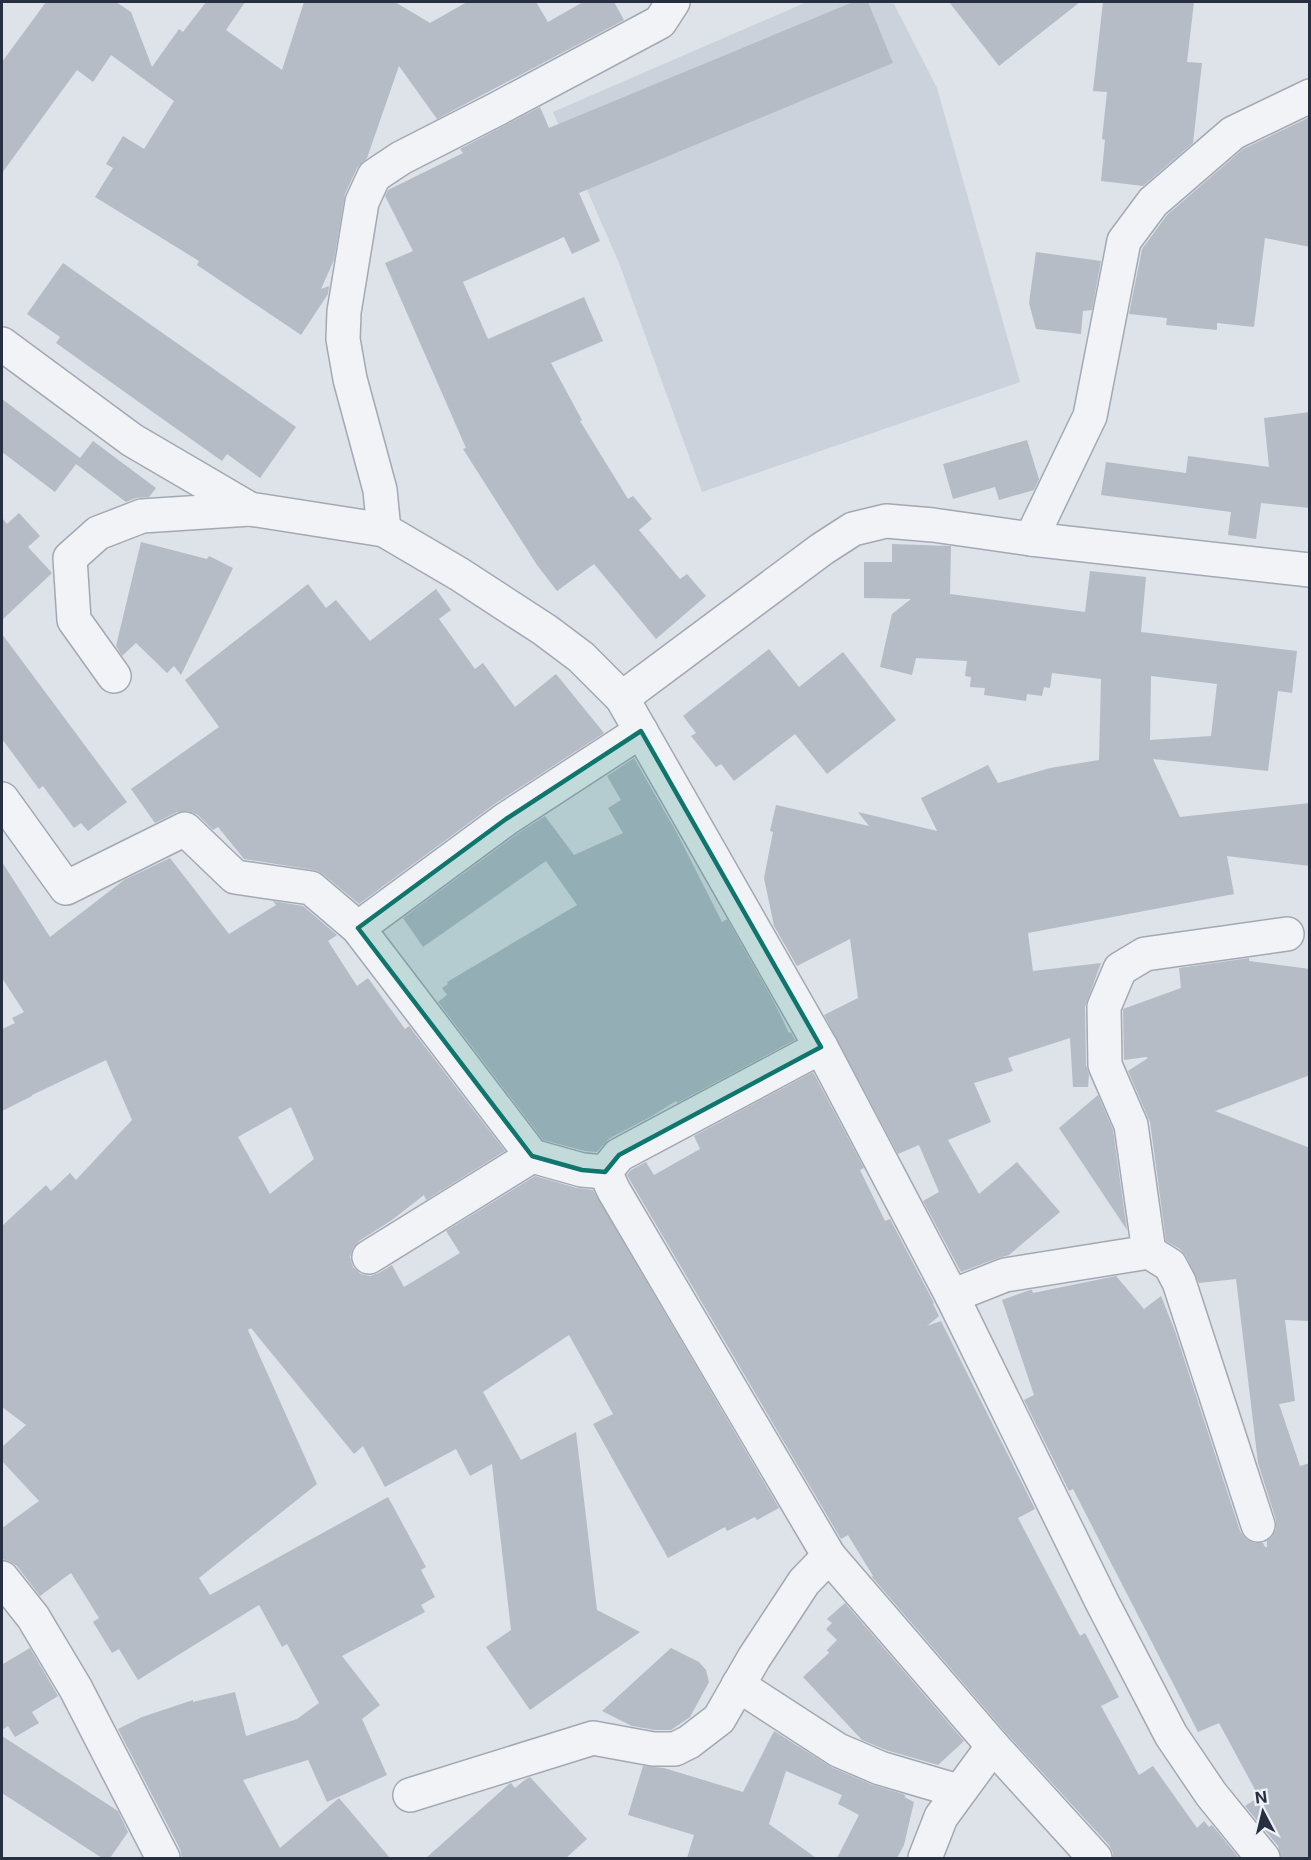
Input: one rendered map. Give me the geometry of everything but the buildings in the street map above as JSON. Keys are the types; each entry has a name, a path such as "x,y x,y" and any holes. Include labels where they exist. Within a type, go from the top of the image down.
{"street":[{"path":"384,530 380,490 343,339 362,202 374,176 401,158 660,22 673,2"},
{"path":"1031,539 1090,416 1124,241 1153,202 1233,133 1310,96"},
{"path":"2,344 132,440 250,510"},
{"path":"114,676 74,620 70,558 98,533 142,516 250,510 384,530 459,574 545,630 581,657 621,698 821,1047 952,1296 1102,1602 1171,1735 1211,1794 1263,1858"},
{"path":"621,698 822,549 853,529 886,521 1310,570"},
{"path":"358,928 506,819 641,731"},
{"path":"2,798 66,888 185,829 234,877 311,888 358,928 532,1156 582,1170 605,1172"},
{"path":"1149,1252 1131,1125 1105,1065 1104,1007 1120,969 1145,954 1287,934"},
{"path":"605,1172 619,1155 821,1047"},
{"path":"369,1257 532,1156"},
{"path":"605,1172 829,1556 993,1746 1095,1858"},
{"path":"952,1296 1005,1275 1149,1252 1170,1265 1179,1282 1258,1525"},
{"path":"410,1795 593,1738 653,1749 675,1749 689,1742 719,1719 754,1658 804,1582 829,1556"},
{"path":"2,1578 33,1617 76,1689 163,1858"},
{"path":"738,1685 838,1750 880,1768 958,1791"},
{"path":"925,1858 940,1817 993,1746"}],"highlighted area":[{"path":"641,731 821,1047 619,1155 605,1172 582,1170 532,1156 358,928 506,819"}],"shaded area":[{"path":"807,2 893,2 937,88 1020,382 702,492 619,263 553,112"}]}
